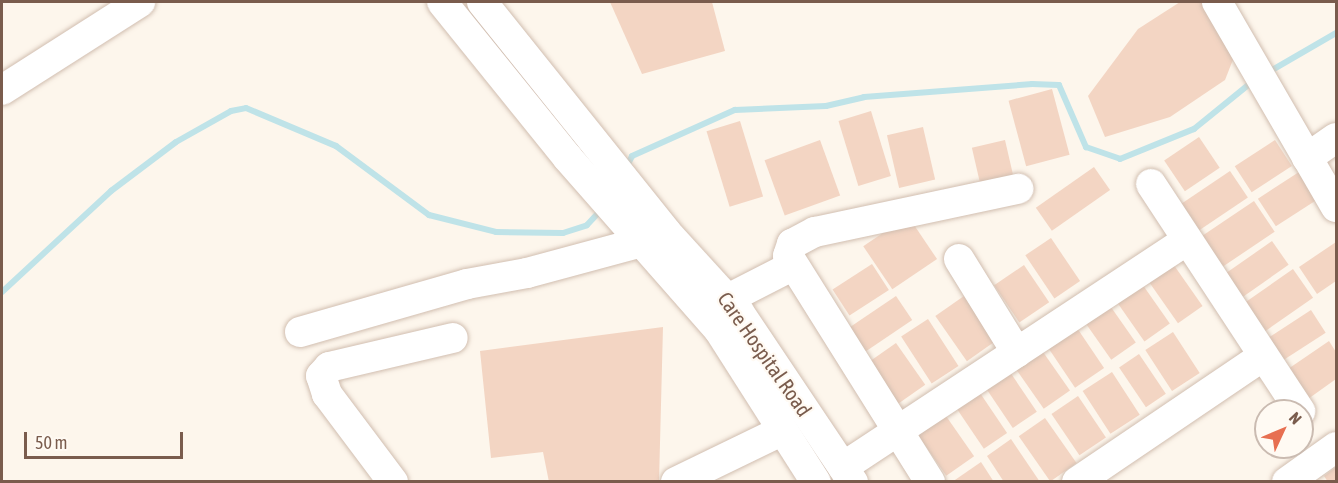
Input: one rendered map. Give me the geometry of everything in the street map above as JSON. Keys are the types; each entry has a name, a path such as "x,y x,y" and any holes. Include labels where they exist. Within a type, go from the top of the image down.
{"street":[{"path":"2,90 140,2"},
{"path":"442,2 567,157 634,214"},
{"path":"482,2 584,129 634,214"},
{"path":"1217,2 1251,65 1336,207"},
{"path":"1307,158 1336,138"},
{"path":"1151,184 1186,241 1292,399"},
{"path":"930,482 792,266 788,256 792,244 801,236 1018,189"},
{"name":"Care Hospital Road","path":"634,214 642,242 716,305 781,431 816,482"},
{"name":"Care Hospital Road","path":"634,214 716,305 848,474"},
{"path":"848,474 897,431 1186,241"},
{"path":"300,332 467,284 527,273 642,242"},
{"path":"959,259 1017,353"},
{"path":"716,305 792,266"},
{"path":"393,482 327,394 321,376 329,367 453,338"},
{"path":"1077,482 1107,473 1263,356"},
{"path":"1287,482 1332,449 1314,428"},
{"path":"676,482 781,431"}],"building":[{"path":"610,2 712,2 725,51 642,74"},
{"path":"1180,2 1208,2 1236,52 1225,80 1170,117 1105,137 1088,96 1138,29"},
{"path":"1052,89 1070,155 1026,166 1009,101"},
{"path":"871,111 891,176 858,186 838,121"},
{"path":"740,121 763,197 730,207 707,131"},
{"path":"923,127 935,180 899,188 887,135"},
{"path":"1199,137 1220,168 1185,191 1164,160"},
{"path":"820,140 840,195 785,216 765,160"},
{"path":"1005,140 1013,176 980,184 972,148"},
{"path":"1275,140 1292,166 1252,192 1235,166"},
{"path":"1094,167 1110,190 1052,231 1036,208"},
{"path":"1230,171 1248,198 1198,231 1180,205"},
{"path":"1299,172 1317,200 1276,226 1258,199"},
{"path":"1254,201 1275,232 1221,268 1200,237"},
{"path":"908,216 937,259 892,289 863,246"},
{"path":"1051,238 1080,281 1054,298 1025,255"},
{"path":"1272,241 1289,265 1243,297 1226,273"},
{"path":"1336,242 1336,281 1317,294 1299,267"},
{"path":"1171,261 1203,306 1178,323 1146,278"},
{"path":"872,264 889,290 849,316 833,290"},
{"path":"1024,265 1049,302 1019,322 994,285"},
{"path":"1293,269 1313,298 1259,336 1239,307"},
{"path":"1140,281 1170,324 1144,341 1115,299"},
{"path":"896,296 912,320 864,352 848,328"},
{"path":"964,296 996,341 967,361 935,316"},
{"path":"1106,300 1136,343 1111,360 1081,317"},
{"path":"1311,310 1326,333 1280,362 1266,339"},
{"path":"928,319 958,366 932,383 901,336"},
{"path":"1075,325 1104,368 1075,388 1046,345"},
{"path":"663,327 659,482 549,482 543,452 491,458 480,351"},
{"path":"1173,332 1200,373 1172,391 1145,350"},
{"path":"1329,341 1336,352 1336,379 1308,399 1288,369"},
{"path":"896,343 925,385 897,404 868,363"},
{"path":"1043,352 1070,391 1044,409 1017,370"},
{"path":"1139,354 1166,394 1146,407 1119,367"},
{"path":"1010,372 1037,412 1013,428 986,388"},
{"path":"1112,372 1140,415 1110,434 1083,391"},
{"path":"978,390 1007,433 984,449 955,406"},
{"path":"1078,396 1106,437 1079,455 1051,414"},
{"path":"946,416 974,456 946,476 918,436"},
{"path":"1045,418 1077,463 1050,481 1019,436"},
{"path":"1011,439 1040,482 1004,482 987,456"},
{"path":"981,462 994,482 952,482"},
{"path":"1336,467 1336,482 1328,482 1324,476"}],"waterway":[{"path":"1267,73 1336,33"},
{"path":"626,168 632,156 735,110 826,106 864,97 1032,84 1059,85 1086,147 1120,159 1194,129 1253,81"},
{"path":"2,292 111,191 176,142 231,111 246,108 336,146 429,215 496,232 563,233 587,225 601,210"}]}
